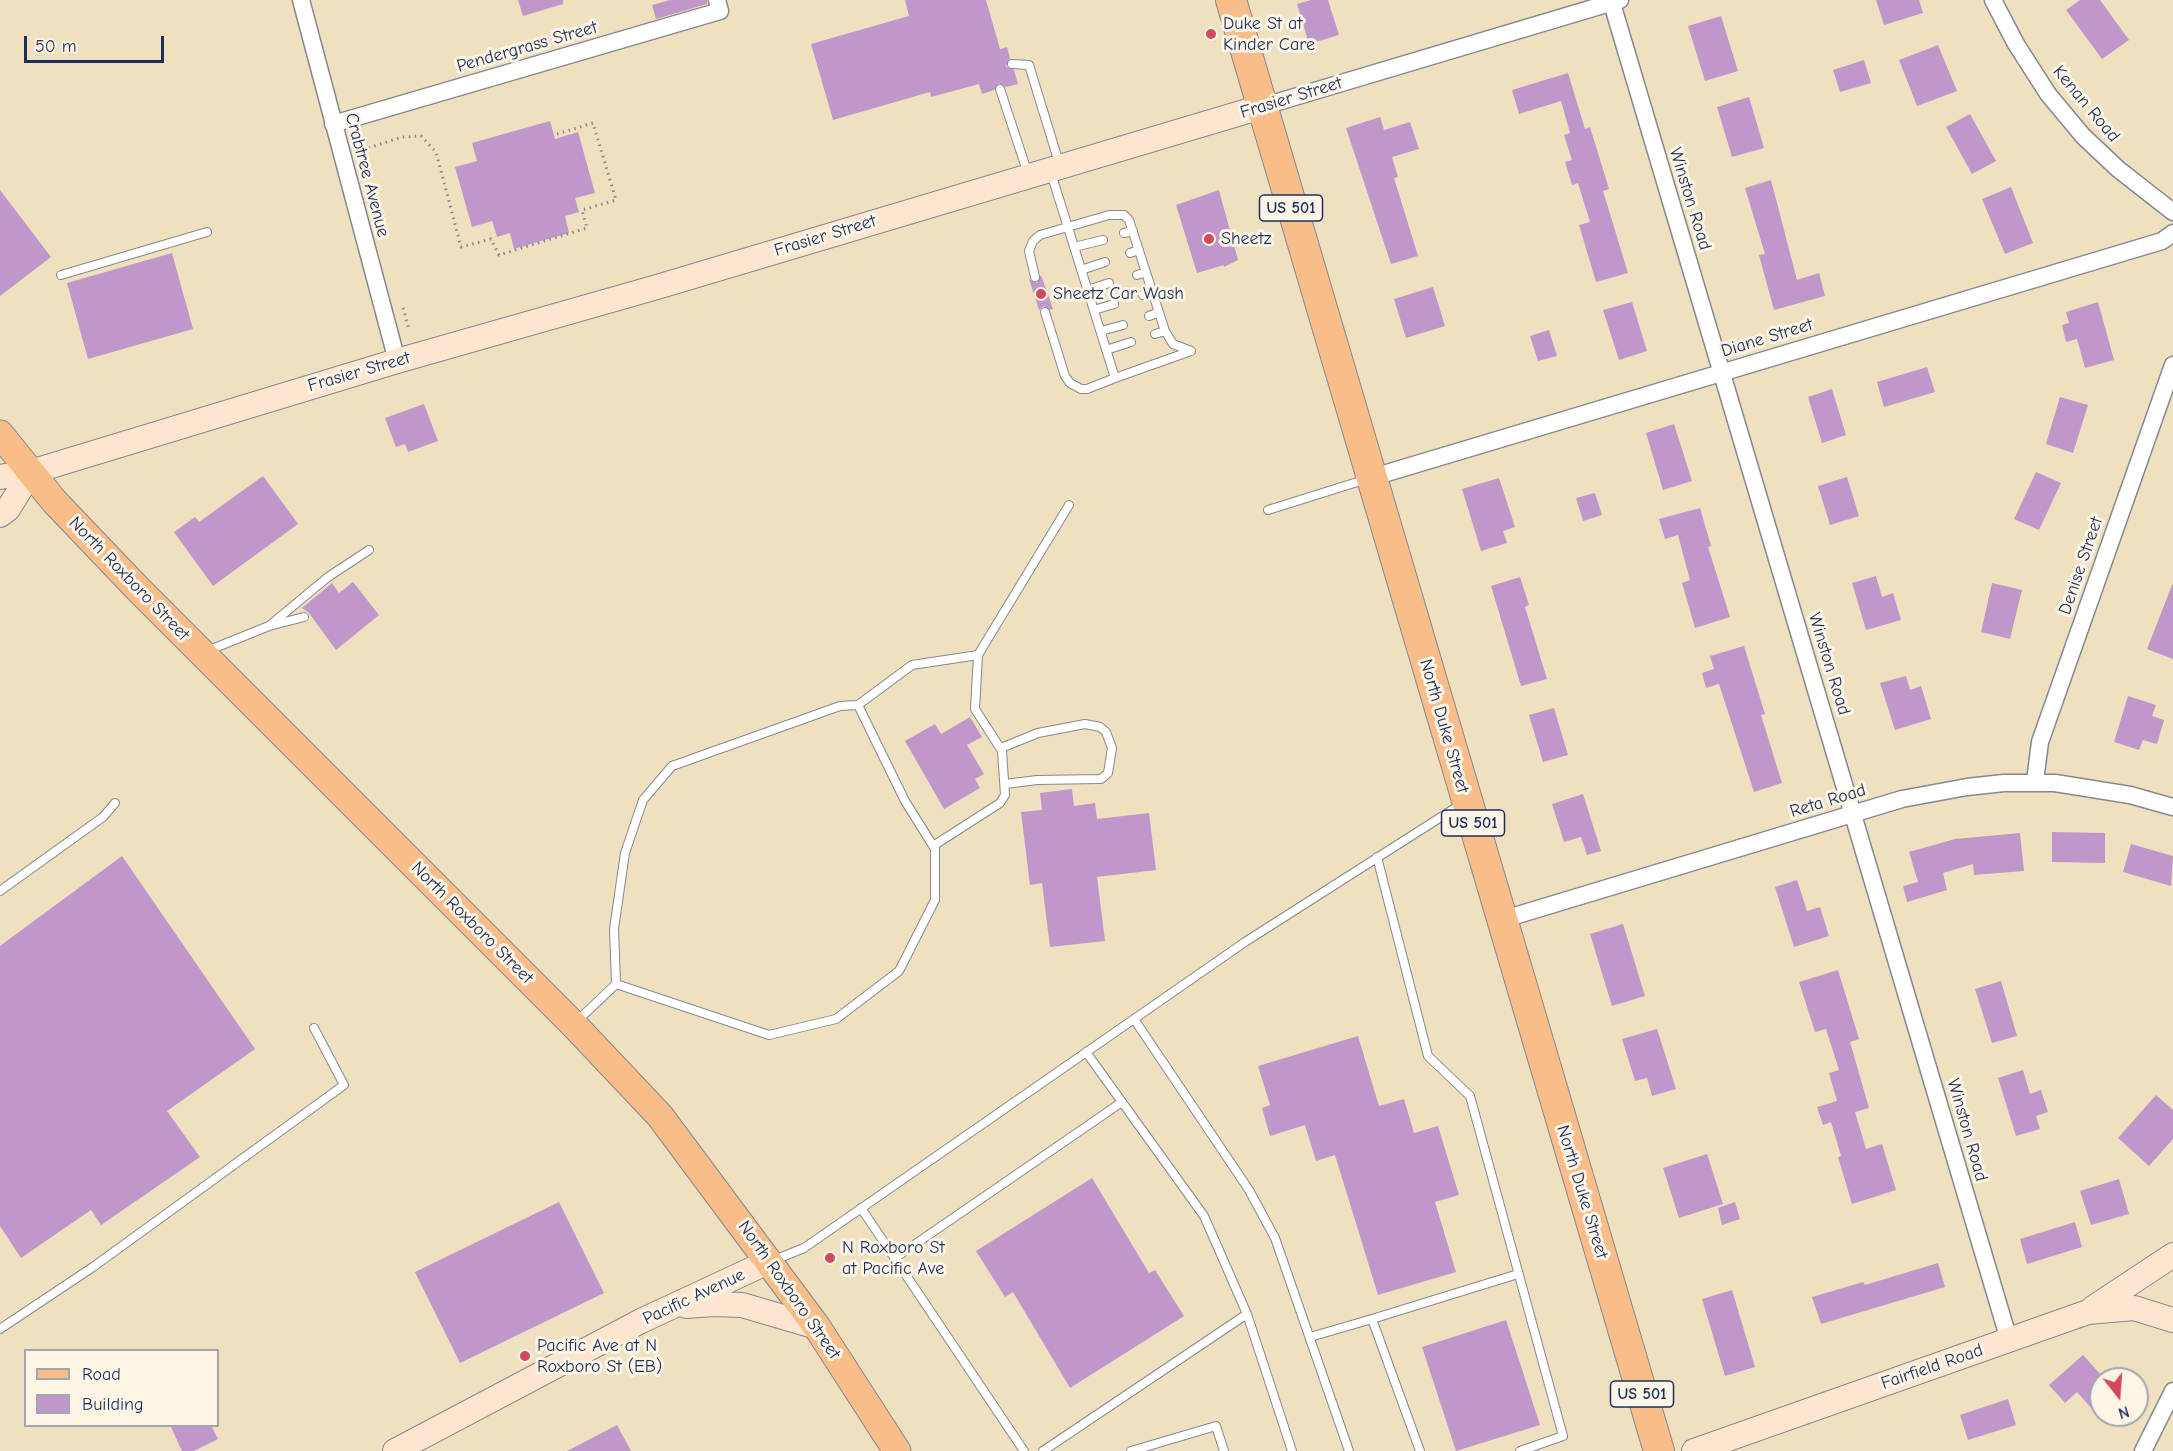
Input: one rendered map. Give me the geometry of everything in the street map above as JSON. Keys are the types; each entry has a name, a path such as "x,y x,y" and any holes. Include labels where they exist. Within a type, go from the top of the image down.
{"highway":[{"name":"North Duke Street","path":"1231,0 1370,478 1659,1451"}],"main road":[{"name":"North Roxboro Street","path":"0,434 54,501 201,653 574,1025 660,1116 818,1327 897,1451"}],"street":[{"name":"Crabtree Avenue","path":"301,0 397,361"},
{"name":"Pendergrass Street","path":"333,124 720,11 717,0"},
{"name":"Kenan Road","path":"1993,0 2016,44 2048,94 2084,136 2118,169 2173,212"},
{"name":"Frasier Street","path":"0,477 31,472 397,361 657,287 1614,1"},
{"name":"Winston Road","path":"1614,1 2009,1340"},
{"name":"Diane Street","path":"1370,478 2162,241 2173,233"},
{"name":"Denise Street","path":"2035,781 2040,742 2173,365"},
{"path":"0,515 8,509 31,472"},
{"name":"Reta Road","path":"1501,920 1902,799 1967,787 2035,781 2130,795 2173,807"},
{"path":"2088,1312 2105,1298 2128,1286 2173,1255"},
{"name":"Pacific Avenue","path":"395,1451 668,1308 770,1261"},
{"path":"668,1308 714,1304 742,1305 818,1327"},
{"name":"Fairfield Road","path":"1694,1451 2088,1312 2134,1308 2173,1320"},
{"path":"2143,1451 2173,1391"}],"lane":[{"path":"1012,64 1029,65 1046,170"},
{"path":"1000,89 1046,170 1068,227 1115,378"},
{"path":"1035,277 1029,251 1034,241 1040,236 1119,213 1129,220 1128,232 1135,252 1146,272 1165,331 1173,344 1191,351 1087,389 1081,389 1070,383 1065,376 1045,312"},
{"path":"61,275 207,232"},
{"path":"1074,247 1103,240"},
{"path":"1081,270 1105,262"},
{"path":"1137,275 1146,272"},
{"path":"1088,290 1109,283"},
{"path":"1143,295 1153,293"},
{"path":"1094,310 1114,304"},
{"path":"1149,316 1159,312"},
{"path":"1101,331 1123,325"},
{"path":"1155,334 1165,331"},
{"path":"1106,350 1131,342"},
{"path":"1269,510 1370,478"},
{"path":"933,846 1000,804 1005,795 1004,759 1000,748 975,708 978,655 1069,505"},
{"path":"269,626 328,577 369,550"},
{"path":"201,653 269,626 304,617"},
{"path":"574,1025 616,984 614,929 623,864 643,800 672,766 840,706 858,705 912,664 978,655"},
{"path":"616,984 769,1035 836,1019 899,971 935,900 933,846 905,801 858,705"},
{"path":"1000,748 1038,733 1072,724 1100,727 1106,732 1112,748 1108,773 1101,779 1036,780 1005,784"},
{"path":"770,1261 804,1248 1245,942 1466,801"},
{"path":"0,891 103,817 115,803"},
{"path":"1377,857 1428,1056 1470,1096 1563,1436 1520,1451"},
{"path":"1134,1019 1249,1190 1275,1238 1349,1451"},
{"path":"0,1329 93,1267 344,1085 314,1028"},
{"path":"1086,1052 1204,1216 1247,1314 1292,1451"},
{"path":"895,1258 1122,1102"},
{"path":"861,1208 1024,1451"},
{"path":"1310,1337 1518,1274"},
{"path":"1043,1451 1247,1314"},
{"path":"1372,1319 1420,1451"},
{"path":"1131,1451 1216,1426 1224,1451"}],"path":[{"path":"351,118 360,151 402,137 421,136 431,145 435,152 461,247 491,239 499,255 587,228 582,210 616,200 592,123 554,135"}],"building":[{"path":"518,0 563,0 563,4 523,16"},
{"path":"670,0 707,0 707,4 656,19 652,5"},
{"path":"905,0 986,0 1000,49 1007,47 1010,58 1006,66 1014,70 1018,84 1006,87 999,83 994,90 982,94 979,84 931,97 930,92 833,120 811,44 909,16"},
{"path":"1311,0 1328,0 1339,35 1309,44 1297,4"},
{"path":"1876,0 1919,0 1923,13 1884,25"},
{"path":"2080,0 2100,0 2129,40 2102,59 2066,10"},
{"path":"1721,16 1738,71 1705,81 1688,26"},
{"path":"1938,45 1957,91 1917,106 1899,60"},
{"path":"1864,60 1871,83 1840,92 1833,70"},
{"path":"1568,73 1585,129 1590,127 1609,189 1603,191 1628,273 1596,282 1579,225 1590,222 1578,183 1572,185 1565,162 1572,160 1564,135 1570,133 1561,101 1519,114 1512,90"},
{"path":"1749,97 1764,148 1732,157 1717,107"},
{"path":"1970,114 1996,161 1972,174 1946,127"},
{"path":"1380,117 1384,130 1410,122 1419,149 1392,157 1398,177 1394,178 1418,256 1391,264 1346,128"},
{"path":"550,121 555,139 578,132 595,193 575,198 579,212 565,216 569,233 514,249 510,233 497,237 492,221 472,227 455,167 477,161 472,143"},
{"path":"1771,180 1797,280 1819,273 1825,296 1774,310 1759,255 1765,254 1745,188"},
{"path":"2011,187 2033,243 2005,254 1982,199"},
{"path":"0,190 51,257 0,296"},
{"name":"Sheetz","path":"1219,190 1238,260 1224,267 1224,265 1197,273 1176,205"},
{"path":"172,253 193,329 88,359 67,283"},
{"name":"Sheetz Car Wash","path":"1041,275 1053,309 1051,310 1044,306 1039,310 1029,279 1037,283"},
{"path":"1433,287 1445,326 1406,338 1394,299"},
{"path":"1632,302 1647,351 1619,360 1603,310"},
{"path":"2098,302 2114,360 2085,368 2077,339 2066,342 2062,325 2069,323 2066,312"},
{"path":"1549,330 1557,356 1538,361 1530,336"},
{"path":"1927,367 1935,392 1884,407 1877,382"},
{"path":"1832,389 1846,435 1822,443 1808,397"},
{"path":"2060,397 2088,405 2073,453 2046,444"},
{"path":"424,404 438,441 408,452 405,444 396,447 385,418"},
{"path":"1674,424 1692,481 1663,490 1646,433"},
{"path":"2036,472 2061,483 2039,530 2014,519"},
{"path":"263,476 298,524 213,586 174,532 195,517 199,522"},
{"path":"1847,477 1859,516 1830,525 1818,486"},
{"path":"1499,478 1515,527 1503,531 1507,543 1481,551 1462,489"},
{"path":"1595,493 1602,515 1583,521 1576,498"},
{"path":"1700,508 1711,546 1708,547 1730,617 1695,628 1682,583 1690,580 1678,535 1665,539 1659,519"},
{"path":"1876,576 1882,597 1893,593 1901,620 1866,630 1852,583"},
{"path":"1520,577 1529,605 1525,607 1547,679 1521,686 1491,586"},
{"path":"353,582 379,615 336,650 309,613 302,608 332,583 339,593"},
{"path":"1992,583 2022,590 2010,639 1981,632"},
{"path":"2173,585 2173,659 2147,649"},
{"path":"1744,646 1765,714 1761,715 1782,783 1754,792 1719,684 1706,688 1702,673 1714,669 1710,656"},
{"path":"1906,676 1910,690 1921,686 1931,719 1895,730 1880,683"},
{"path":"2128,696 2156,705 2152,716 2164,720 2157,744 2143,740 2139,750 2114,742"},
{"path":"1554,708 1568,755 1543,762 1529,715"},
{"path":"970,717 982,737 967,745 984,774 975,779 980,788 944,809 905,741 935,724 941,734"},
{"path":"1072,789 1074,806 1095,803 1097,819 1149,813 1156,870 1097,877 1105,941 1050,947 1042,883 1030,885 1021,812 1042,810 1040,793"},
{"path":"1583,794 1601,851 1587,855 1581,837 1564,842 1552,804"},
{"path":"2052,832 2105,833 2105,863 2052,862"},
{"path":"2020,833 2024,871 1974,875 1973,864 1943,873 1947,890 1907,902 1903,886 1918,882 1909,852 1955,839"},
{"path":"2131,844 2173,856 2171,886 2123,872"},
{"path":"122,856 255,1049 167,1111 200,1157 101,1225 91,1210 21,1258 0,1226 0,946"},
{"path":"1797,880 1807,911 1820,907 1829,936 1794,947 1775,887"},
{"path":"1623,924 1645,996 1612,1006 1590,934"},
{"path":"1838,970 1859,1039 1850,1042 1869,1108 1855,1112 1866,1149 1882,1144 1896,1190 1852,1204 1838,1157 1841,1156 1831,1122 1823,1125 1817,1107 1837,1101 1829,1073 1839,1070 1826,1029 1815,1032 1799,982"},
{"path":"2001,981 2017,1036 1992,1043 1975,989"},
{"path":"1657,1029 1676,1089 1652,1096 1647,1078 1635,1081 1622,1039"},
{"path":"1358,1036 1379,1106 1404,1099 1414,1133 1438,1126 1459,1195 1435,1202 1456,1272 1378,1295 1335,1155 1316,1161 1305,1125 1270,1136 1262,1108 1270,1105 1258,1066"},
{"path":"2023,1070 2030,1094 2041,1090 2048,1112 2036,1116 2040,1129 2016,1136 1998,1078"},
{"path":"2156,1095 2173,1110 2173,1139 2149,1166 2118,1138"},
{"path":"1707,1154 1723,1204 1679,1218 1663,1168"},
{"path":"1092,1178 1149,1273 1155,1270 1184,1316 1070,1388 1013,1292 1005,1297 976,1251"},
{"path":"2119,1179 2129,1214 2091,1225 2080,1191"},
{"path":"559,1202 604,1293 460,1363 415,1272"},
{"path":"1735,1202 1740,1219 1722,1225 1718,1208"},
{"path":"2075,1222 2082,1247 2027,1264 2020,1239"},
{"path":"1938,1263 1945,1287 1821,1324 1812,1297 1863,1282 1865,1285"},
{"path":"1732,1290 1755,1367 1725,1376 1702,1299"},
{"path":"1506,1320 1540,1425 1456,1451 1422,1347"},
{"path":"2083,1355 2094,1367 2089,1367 2089,1406 2077,1392 2065,1403 2049,1385"},
{"path":"2008,1399 2016,1425 1968,1440 1960,1415"},
{"path":"617,1425 631,1451 567,1451"},
{"path":"171,1427 212,1427 218,1439 194,1451 182,1451"}],"place":[{"name":"Duke St at Kinder Care","path":"1211,34"},
{"name":"Sheetz","path":"1209,239"},
{"name":"Sheetz Car Wash","path":"1041,294"},
{"name":"N Roxboro St at Pacific Ave","path":"830,1258"},
{"name":"Pacific Ave at N Roxboro St (EB)","path":"525,1356"}]}
